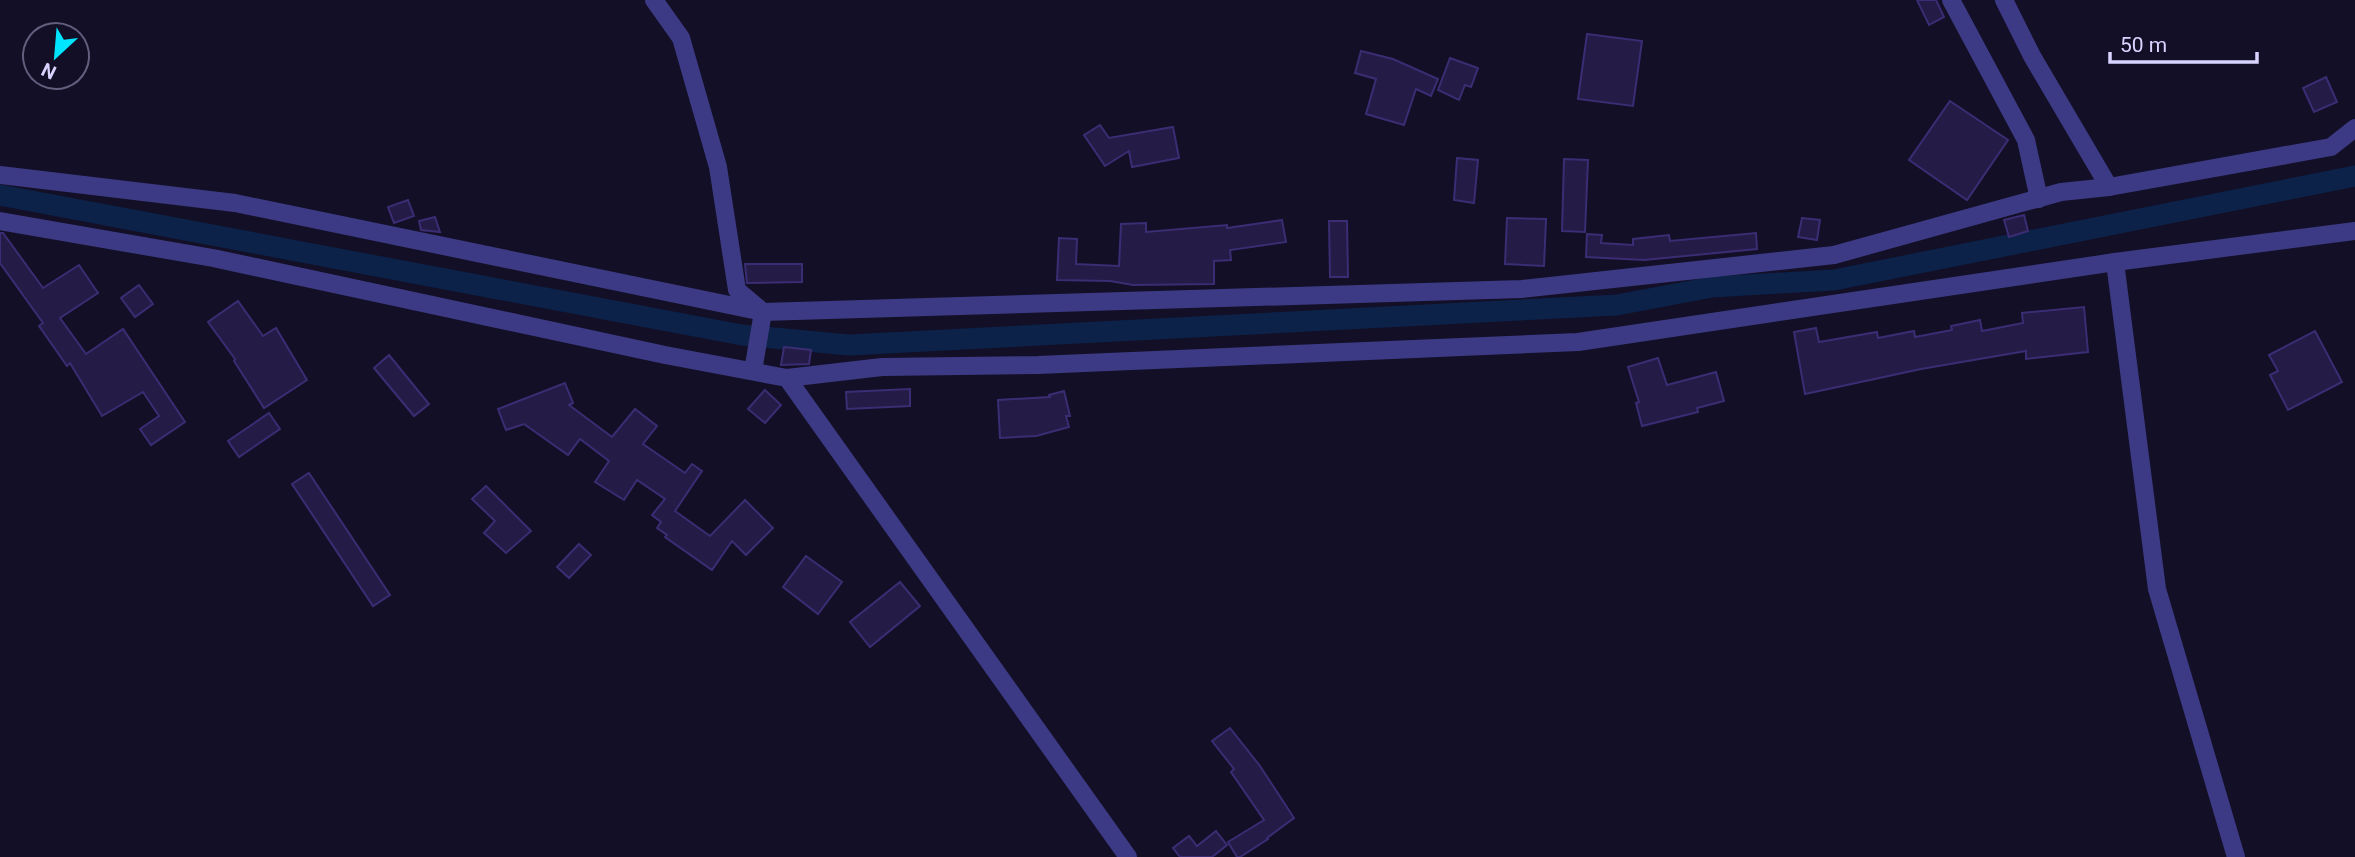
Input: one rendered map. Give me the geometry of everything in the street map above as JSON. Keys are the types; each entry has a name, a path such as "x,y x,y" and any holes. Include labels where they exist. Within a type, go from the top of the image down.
{"street":[{"path":"654,0 681,38 715,154 737,290 762,312"},
{"path":"1951,0 2026,140 2039,199"},
{"path":"2004,0 2032,55 2109,187"},
{"path":"0,175 235,203 762,312 1522,289 1834,256 2061,192 2109,187 2331,147 2355,128"},
{"path":"0,221 213,258 787,378 882,367 1038,365 1578,342 2115,262 2355,231"},
{"path":"2115,262 2157,589 2236,857"},
{"path":"753,372 762,312"},
{"path":"787,378 1128,857"}],"building":[{"path":"1917,0 1936,0 1944,17 1929,25"},
{"path":"1587,34 1642,41 1633,106 1578,99"},
{"path":"1361,51 1393,59 1438,79 1431,96 1416,89 1404,125 1366,114 1376,79 1355,73"},
{"path":"1450,58 1478,68 1471,87 1465,85 1459,100 1438,90"},
{"path":"2326,77 2337,102 2314,112 2303,88"},
{"path":"1950,101 2008,140 1967,200 1909,160"},
{"path":"1100,125 1109,138 1173,127 1179,158 1132,167 1129,151 1105,166 1084,135"},
{"path":"1457,158 1478,160 1474,203 1454,200"},
{"path":"1564,159 1588,160 1585,232 1562,231"},
{"path":"408,200 414,216 394,223 388,207"},
{"path":"2024,215 2028,231 2009,237 2004,220"},
{"path":"435,217 440,232 421,230 419,221"},
{"path":"1507,218 1546,219 1544,266 1505,264"},
{"path":"1802,218 1820,220 1817,240 1798,237"},
{"path":"1282,220 1286,242 1230,250 1231,260 1214,261 1214,284 1133,285 1110,281 1057,280 1059,238 1077,239 1076,264 1119,266 1121,224 1146,223 1146,232 1227,225 1227,228"},
{"path":"1329,221 1347,221 1348,277 1330,277"},
{"path":"0,233 3,233 43,288 79,265 98,293 60,318 86,354 123,329 185,422 151,445 140,429 159,416 143,392 102,416 70,363 67,366 39,326 43,323 0,263"},
{"path":"1756,233 1757,249 1644,260 1586,257 1587,234 1602,235 1601,243 1633,245 1633,239 1669,235 1670,241"},
{"path":"745,264 802,264 802,282 747,283"},
{"path":"139,285 153,304 135,317 121,298"},
{"path":"238,301 263,336 276,328 307,380 264,408 235,359 208,322"},
{"path":"2084,307 2088,352 2026,359 2026,351 1921,369 1805,394 1794,332 1816,328 1819,342 1877,332 1878,338 1914,331 1915,337 1952,330 1951,326 1980,320 1982,331 2023,323 2022,313"},
{"path":"2315,331 2342,382 2288,410 2270,375 2278,371 2269,355"},
{"path":"784,347 811,350 809,364 781,365"},
{"path":"389,355 429,404 414,416 374,368"},
{"path":"1658,358 1667,385 1716,372 1724,401 1697,408 1698,412 1642,426 1636,403 1639,402 1628,367"},
{"path":"565,383 573,403 569,405 612,437 635,409 657,426 643,444 685,473 692,464 702,471 675,511 710,536 745,500 773,528 746,555 732,541 712,570 665,537 667,535 657,528 661,522 652,515 665,499 637,480 624,500 595,482 609,461 580,439 568,455 524,424 506,430 498,409"},
{"path":"910,389 910,406 847,409 846,392"},
{"path":"765,390 781,405 765,423 748,409"},
{"path":"1064,391 1070,416 1066,416 1069,427 1036,436 1000,438 998,400 1050,397 1049,395"},
{"path":"269,413 280,429 239,457 228,441"},
{"path":"309,473 390,595 373,606 292,484"},
{"path":"486,486 531,531 506,553 484,533 495,521 472,499"},
{"path":"579,544 591,555 569,578 557,567"},
{"path":"806,556 842,582 818,614 783,587"},
{"path":"900,582 920,606 870,647 850,622"},
{"path":"1230,728 1260,766 1294,818 1240,857 1237,857 1228,842 1264,820 1231,772 1234,769 1212,741"},
{"path":"1216,831 1227,845 1212,857 1180,857 1173,848 1189,836 1197,846"}],"waterway":[{"path":"0,195 742,335 849,345 1617,305 1712,287 1834,280 2355,176"}]}
